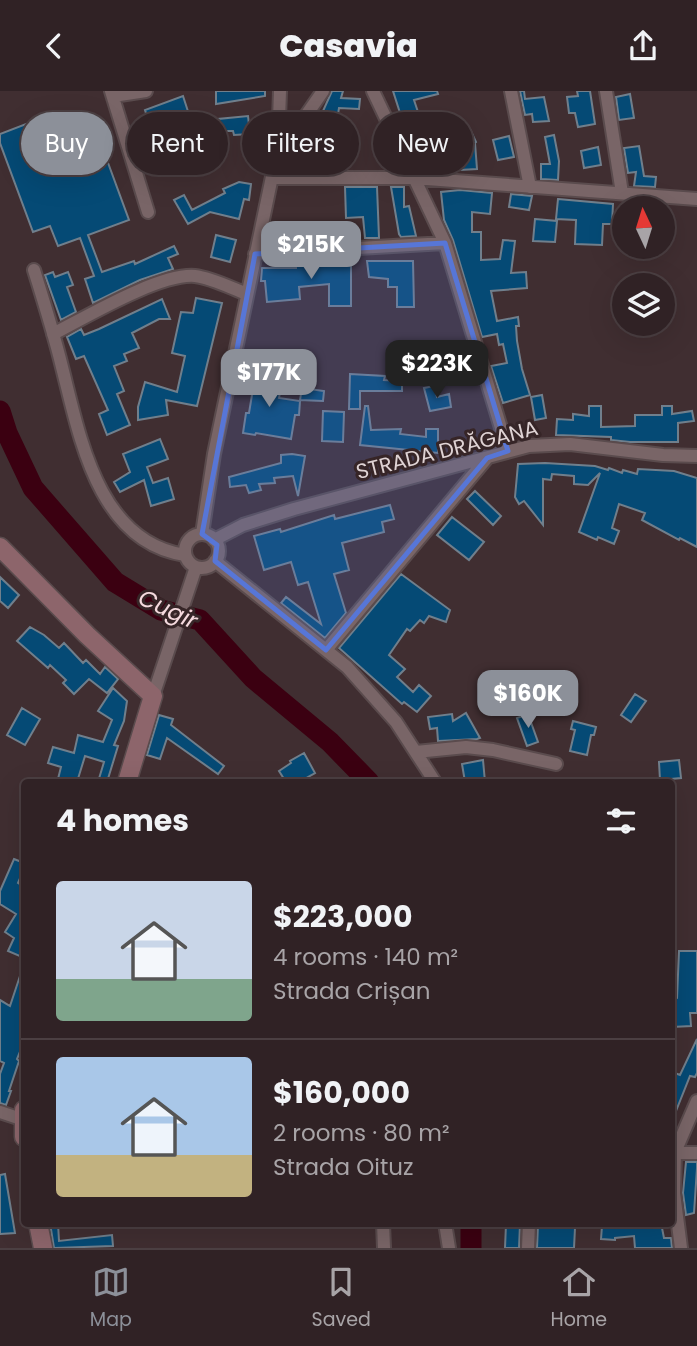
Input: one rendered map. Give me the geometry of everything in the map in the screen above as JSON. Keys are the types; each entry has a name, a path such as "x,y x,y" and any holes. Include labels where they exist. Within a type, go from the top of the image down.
{"main road":[{"path":"0,547 87,635 153,696 128,779"},
{"path":"38,1227 43,1248"}],"street":[{"path":"146,91 112,94 148,212"},
{"path":"280,112 281,91"},
{"path":"308,112 323,91"},
{"path":"373,91 445,243 508,451"},
{"path":"511,91 530,187"},
{"path":"606,91 622,193"},
{"path":"202,534 214,454 273,175"},
{"path":"272,178 414,178 697,199"},
{"path":"255,254 445,243"},
{"path":"34,270 90,469 105,497 127,525 160,549 185,555"},
{"path":"53,334 138,292 181,277 202,277 247,294"},
{"name":"STRADA DRĂGANA","path":"214,540 243,525 294,509 508,451 549,444 570,444 663,455 697,456"},
{"path":"326,650 486,458"},
{"path":"194,573 215,561 218,550 214,540 202,534"},
{"path":"153,696 194,573 185,555 188,541 202,534"},
{"path":"215,561 347,667 396,722 433,779"},
{"path":"416,751 466,747 556,764"},
{"path":"675,1149 697,1101"},
{"path":"0,1112 21,1119"},
{"path":"675,1153 697,1153"},
{"path":"675,1201 681,1248"},
{"path":"383,1227 384,1248"},
{"path":"446,1227 449,1248"},
{"path":"528,1248 529,1227"}],"highlighted area":[{"path":"445,243 508,451 487,458 326,650 215,561 217,545 202,534 255,254"}],"building":[{"path":"216,91 265,91 265,96 216,104"},
{"path":"332,91 343,91 341,98 360,99 359,109 339,108 338,112 323,111"},
{"path":"393,91 437,91 438,94 414,100 418,112 400,112"},
{"path":"520,91 524,91 525,99 544,97 549,121 533,122 532,114 525,115"},
{"path":"577,91 590,91 595,124 578,127 575,113 569,113 567,97 578,96"},
{"path":"630,94 634,118 619,120 616,97"},
{"path":"183,96 188,112 146,112"},
{"path":"242,117 242,134 234,135 233,131 228,131 228,118"},
{"path":"21,126 21,175 112,175 129,220 88,235 102,272 134,261 135,264 174,246 178,254 168,258 173,269 140,280 93,303 85,279 94,276 80,238 58,246 50,226 33,232 0,143 0,134"},
{"path":"554,135 559,161 558,180 541,179 541,164 550,164 545,137"},
{"path":"473,136 476,142 477,169 473,169"},
{"path":"509,136 514,157 498,160 493,140"},
{"path":"639,146 644,176 656,177 655,187 634,186 636,172 628,173 624,148"},
{"path":"598,147 601,165 584,168 581,151"},
{"path":"239,182 251,184 249,200 244,199 239,219 210,212 188,224 174,200 184,195 192,210 225,193 223,189"},
{"path":"345,187 377,187 379,238 365,238 363,217 346,218"},
{"path":"391,187 404,187 404,207 409,206 416,236 401,237 399,234"},
{"path":"460,190 492,193 490,214 472,212 472,232 481,232 481,260 500,259 503,240 515,241 511,273 526,272 527,288 491,291 497,321 518,317 517,341 530,395 503,403 491,366 507,363 503,344 499,345 497,334 482,337 453,240 444,220 441,192"},
{"path":"511,194 532,196 529,210 509,207"},
{"path":"558,199 612,204 612,224 603,224 602,245 575,244 576,220 556,219"},
{"path":"535,219 557,221 555,242 533,241"},
{"path":"216,235 236,240 230,262 211,257"},
{"path":"351,257 351,306 329,306 329,284 299,287 300,299 267,302 265,281 261,281 262,268 296,268 296,264"},
{"path":"367,261 413,261 414,307 397,307 397,287 388,287 388,279 369,277"},
{"path":"53,272 55,277 68,272 73,285 67,287 76,312 61,320 45,275"},
{"path":"196,298 222,303 197,406 166,400 168,415 138,420 138,407 145,382 177,392 185,356 172,353 181,312 193,313"},
{"path":"162,299 170,319 159,319 132,333 139,348 124,354 127,361 114,366 124,391 117,394 130,425 107,435 99,414 108,410 84,356 76,359 67,337 81,329 84,335 99,329"},
{"path":"243,373 282,382 279,398 300,401 299,415 295,415 291,439 243,433 253,389 241,387"},
{"path":"350,374 385,376 384,380 402,381 402,391 360,391 360,409 349,409"},
{"path":"434,386 437,397 449,394 451,407 430,411 424,388"},
{"path":"302,388 324,391 323,401 300,400"},
{"path":"542,395 546,418 535,420 531,397"},
{"path":"365,406 368,406 371,430 401,429 400,434 426,437 426,429 438,429 438,453 360,445"},
{"path":"589,406 601,406 601,427 635,426 635,415 662,415 662,406 672,406 672,414 692,411 694,421 678,423 678,442 630,442 611,440 611,437 556,435 557,419 573,420 573,414 589,416"},
{"path":"323,411 344,412 343,442 322,441"},
{"path":"160,439 168,459 147,467 153,483 168,478 174,499 151,506 144,480 120,492 114,482 130,472 123,454"},
{"path":"281,455 305,456 298,496 293,476 274,478 275,483 259,484 261,490 249,493 246,485 230,487 229,477 281,463"},
{"path":"518,464 595,466 637,474 638,469 674,471 697,478 697,547 642,520 645,513 619,504 612,528 619,531 614,544 579,532 600,473 588,485 574,484 574,476 552,474 551,480 543,479 543,525 524,501 519,504 515,497"},
{"path":"475,491 501,516 493,525 467,499"},
{"path":"390,505 394,519 382,522 384,532 342,543 349,570 334,574 346,613 325,638 281,603 286,597 321,624 308,582 298,585 291,562 264,570 254,536 280,529 281,532 334,515 335,519"},
{"path":"452,517 484,542 469,560 437,535"},
{"path":"401,574 450,610 446,622 429,616 424,623 420,620 410,631 407,629 389,655 405,669 397,677 413,692 419,685 431,696 417,712 404,702 402,704 339,648"},
{"path":"0,577 19,595 8,608 0,601"},
{"path":"30,627 59,648 64,643 83,663 86,660 100,674 105,667 118,679 107,693 89,679 74,694 63,683 66,680 50,665 48,668 17,641"},
{"path":"113,688 127,701 124,721 114,745 118,746 108,779 99,779 104,762 85,756 78,779 58,779 61,767 48,763 53,747 74,753 78,735 103,742 112,720 98,711"},
{"path":"635,694 646,701 631,722 621,715"},
{"path":"22,708 40,719 25,745 7,735"},
{"path":"466,713 480,738 438,741 437,728 430,729 428,717 452,714 453,721"},
{"path":"528,714 538,742 527,746 517,718"},
{"path":"159,715 173,719 171,725 224,766 218,774 167,738 160,759 147,755"},
{"path":"573,721 596,727 594,735 591,735 587,755 570,751 575,730 571,729"},
{"path":"304,753 315,773 304,779 284,779 279,771 291,763 290,761"},
{"path":"483,760 485,779 464,779 462,764"},
{"path":"679,760 681,778 660,779 659,762"},
{"path":"14,859 21,862 18,883 21,885 21,957 8,951 14,938 5,932 16,914 0,904 0,891"},
{"path":"679,951 697,951 697,1013 690,1013 691,1026 675,1027"},
{"path":"21,973 21,1049 6,1105 0,1103 0,1074 4,1063 0,1061 0,1000 10,1006"},
{"path":"697,1039 697,1073 695,1077 690,1076 675,1114 675,1073 680,1075"},
{"path":"686,1162 697,1162 697,1168 694,1213 686,1215 683,1193"},
{"path":"5,1174 15,1233 0,1234 0,1175"},
{"path":"51,1227 58,1227 59,1241 112,1235 113,1246 54,1248"},
{"path":"506,1227 520,1227 519,1248 505,1248"},
{"path":"538,1227 575,1228 574,1248 537,1248"},
{"path":"602,1227 662,1227 664,1238 671,1238 672,1248 635,1248 634,1236 615,1240 601,1239"}],"waterway":[{"name":"Cugir","path":"0,411 7,433 33,488 115,582 161,610 200,620 253,678 330,742 366,779"},
{"name":"Cugir","path":"471,1227 471,1248"}]}
